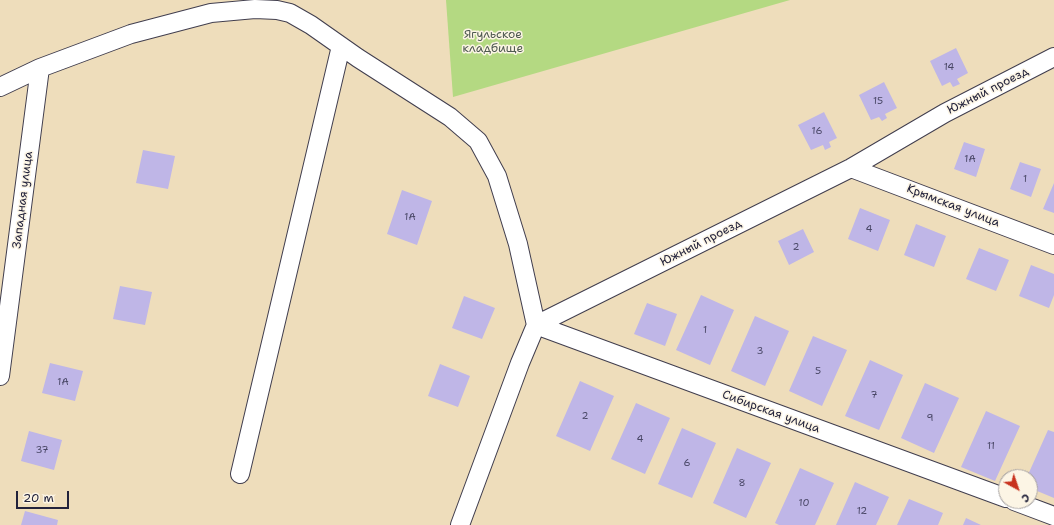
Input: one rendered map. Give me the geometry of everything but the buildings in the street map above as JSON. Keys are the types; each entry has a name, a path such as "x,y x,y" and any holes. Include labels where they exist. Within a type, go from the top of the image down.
{"street":[{"path":"0,87 40,68 130,34 211,13 255,9 277,10 290,13 311,25 450,117 478,141 489,158 497,176 518,244 536,325 520,363 460,525"},
{"path":"240,474 341,46"},
{"name":"Южный проезд","path":"536,325 851,168 945,113 1054,56"},
{"name":"Западная улица","path":"0,376 40,68"},
{"name":"Крымская улица","path":"851,168 1054,245"},
{"name":"Сибирская улица","path":"536,325 998,495"},
{"path":"1035,509 1054,516"}],"green space":[{"name":"Ягульское кладбище","path":"446,0 790,0 453,97"}]}
